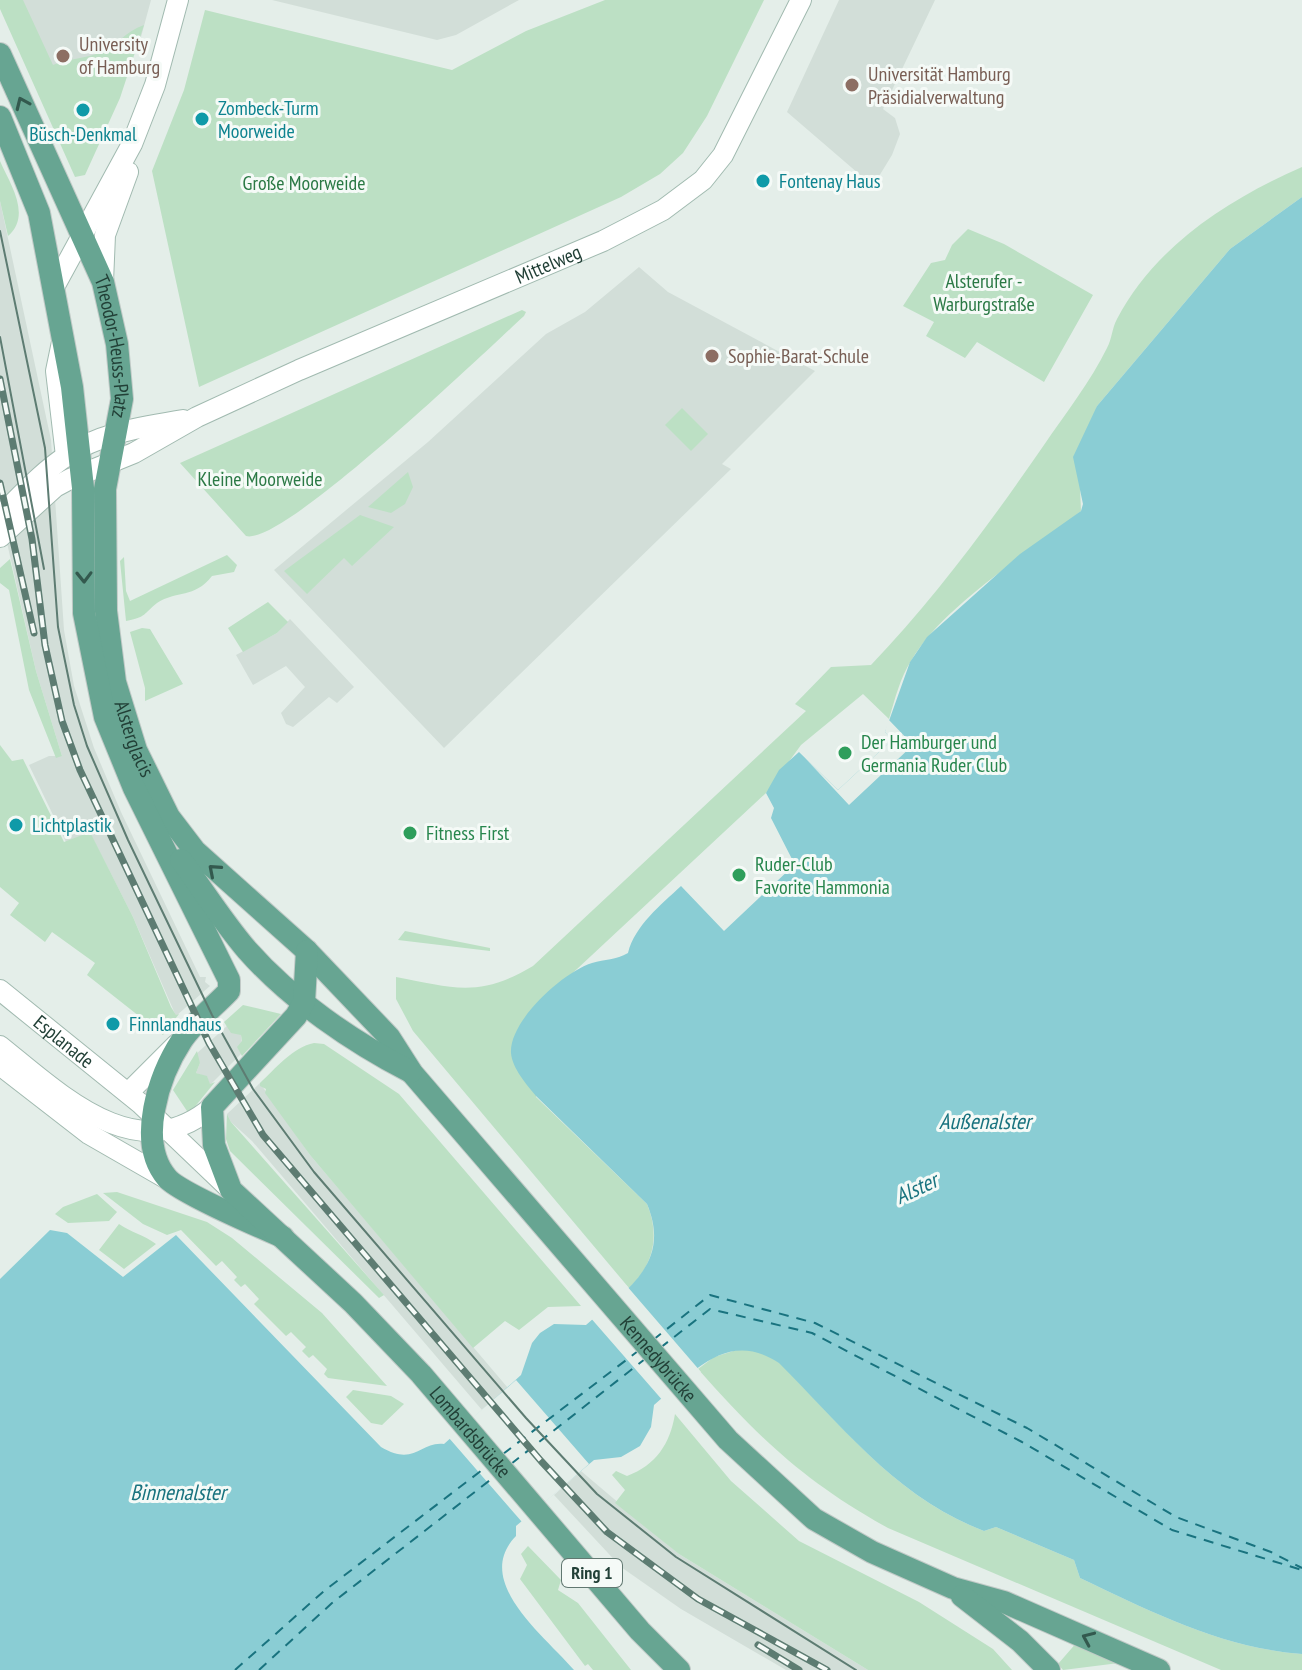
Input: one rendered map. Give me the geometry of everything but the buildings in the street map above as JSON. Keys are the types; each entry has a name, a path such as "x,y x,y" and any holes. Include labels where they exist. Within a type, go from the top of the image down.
{"main road":[{"path":"53,289 132,144 155,85 178,0"},
{"name":"Mittelweg","path":"0,537 55,487 109,464 197,417 603,241 663,210 703,180 723,155 801,0"},
{"name":"Theodor-Heuss-Platz","path":"0,54 103,282 120,371 122,399 109,464"},
{"name":"Theodor-Heuss-Platz","path":"0,117 37,206 62,339 73,452"},
{"path":"103,282 105,235 130,167 132,144"},
{"name":"Mittelweg","path":"0,516 73,452 116,433 197,417"},
{"name":"Alsterglacis","path":"73,452 82,474 88,644 105,717 147,814 227,973 229,991 182,1040"},
{"name":"Alsterglacis","path":"109,464 103,530 108,641 120,704 136,750 169,817 195,851 307,951"},
{"name":"Alsterglacis","path":"147,814 246,948 264,967"},
{"path":"0,1046 76,1106 96,1127 199,1118 289,1025 304,1002 307,951"},
{"name":"Kennedybrücke","path":"307,951 389,1037 412,1073 692,1398 747,1458 814,1519 872,1552 953,1588 1004,1602 1159,1670"},
{"name":"Kennedybrücke","path":"264,967 304,1002 384,1058 412,1073"},
{"name":"Esplanade","path":"0,990 128,1093"},
{"path":"128,1093 182,1040"},
{"path":"169,1180 155,1158 157,1124 182,1040"},
{"name":"Ring 1","path":"0,1065 96,1127"},
{"name":"Lombardsbrücke","path":"128,1093 157,1124 353,1303 466,1423 645,1638 679,1670"},
{"path":"212,1107 214,1145 231,1190"},
{"name":"Lombardsbrücke","path":"96,1127 169,1180 283,1237"},
{"name":"Kennedybrücke","path":"953,1588 1020,1641 1049,1670"},
{"name":"Lombardsbrücke","path":"645,1638 661,1670"},
{"path":"1020,1641 1028,1670"}],"shaded area":[{"name":"University of Hamburg","path":"0,0 151,0 141,37 43,82"},
{"path":"272,0 519,0 456,35 437,40"},
{"path":"839,0 935,0 883,109 895,118 900,134 892,155 873,186 787,112"},
{"path":"0,201 51,440 64,630 74,686 94,748 121,812 200,977 206,977 205,982 210,986 176,1016 133,917 90,833 66,842 29,765 49,756 62,756 36,671 0,512"},
{"path":"639,267 668,292 815,371 722,464 731,469 444,748 274,570 428,442 546,334 585,312"},
{"path":"290,619 354,687 337,703 329,697 293,727 286,724 281,713 305,687 286,666 253,685 236,655 277,633"},
{"path":"228,1025 241,1035 243,1052 210,1085 207,1077 196,1073 200,1063 195,1055"},
{"path":"260,1083 310,1155 508,1388 482,1410 252,1141 231,1122 227,1114"},
{"path":"581,1471 679,1554 868,1670 786,1670 681,1609 621,1567 554,1495"}],"green space":[{"path":"0,0 23,0 53,65 101,52 144,25 120,98 85,175 75,177 0,9"},
{"name":"Große Moorweide","path":"605,0 764,0 707,116 683,153 660,174 621,197 199,387 152,171 184,90 205,10 452,70 526,31"},
{"path":"0,161 19,209 15,228 8,236 0,201"},
{"path":"1302,167 1302,197 1230,249 1097,406 1080,487 1081,511 944,619 907,668 889,719 863,694 801,745 766,793 562,983 536,1097 647,1204 653,1227 652,1249 644,1270 629,1288 413,1031 396,999 396,977 466,988 497,983 533,966 806,711 795,704 831,667 871,665 940,586 1024,474 1093,373 1109,345 1117,319 1152,269 1173,247 1221,210"},
{"name":"Alsterufer - Warburgstraße","path":"968,229 1004,244 1093,295 1044,382 977,342 965,358 926,336 934,322 903,306 931,263 945,260 952,245"},
{"name":"Kleine Moorweide","path":"522,310 526,312 524,316 385,442 300,511 267,531 246,536 180,463"},
{"path":"682,408 708,434 691,451 665,425"},
{"path":"408,472 413,487 405,504 391,513 368,507"},
{"path":"360,515 394,527 352,566 344,558 307,594 284,571"},
{"path":"227,555 237,565 234,572 212,576 199,588 164,599 141,616 126,621 120,561 124,557 126,591 130,601"},
{"path":"10,559 36,671 62,756 56,758 29,690 9,590 0,583 0,568"},
{"path":"268,602 288,622 277,633 243,652 228,628"},
{"path":"150,629 183,684 145,701 145,688 130,632"},
{"path":"0,745 12,761 23,759 64,842 90,832 133,917 171,1007 176,1015 179,1014 163,1035 87,975 95,963 52,932 45,942 10,915 19,903 0,887"},
{"path":"405,931 490,948 490,951 398,940"},
{"path":"243,1005 281,1014 242,1056 237,1047 242,1041 241,1035 231,1033 224,1022"},
{"path":"324,1044 399,1094 581,1306 548,1307 519,1330 505,1321 473,1348 310,1155 265,1093 266,1089 260,1086 278,1065 306,1045"},
{"path":"197,1051 200,1063 196,1073 207,1076 210,1084 215,1082 189,1114 173,1090"},
{"path":"227,1114 384,1295 379,1298 230,1151 226,1139"},
{"path":"117,1192 207,1222 232,1238 322,1313 387,1386 328,1378 324,1374 327,1369 313,1355 309,1358 302,1351 306,1347 291,1332 286,1336 254,1304 259,1299 245,1284 241,1287 234,1280 237,1277 222,1261 216,1266 181,1230 167,1235 143,1224 103,1193"},
{"path":"97,1194 117,1212 109,1221 68,1223 55,1214 63,1207"},
{"path":"119,1224 156,1244 124,1269 99,1250"},
{"path":"743,1348 763,1352 780,1363 873,1459 924,1500 953,1517 984,1531 996,1527 1074,1560 1080,1578 1188,1626 1244,1644 1302,1654 1302,1670 1221,1670 888,1528 832,1494 785,1458 698,1369 714,1357"},
{"path":"353,1390 391,1396 404,1404 382,1425 371,1423 346,1397"},
{"path":"675,1414 731,1481 799,1541 919,1602 993,1649 1012,1670 868,1670 679,1554 615,1503 625,1490 612,1475 616,1471 627,1476 654,1459 665,1444"},
{"path":"528,1546 561,1580 558,1590 578,1603 631,1670 593,1670 588,1664 585,1666 520,1579 527,1565 521,1554"},
{"path":"1078,1641 1119,1663 1063,1670 1058,1664"}],"water":[{"name":"Außenalster","path":"1302,197 1302,1654 1244,1644 1188,1626 1080,1578 1074,1560 996,1527 984,1531 953,1517 924,1500 873,1459 779,1363 760,1354 743,1351 727,1353 697,1368 654,1405 651,1427 640,1446 621,1457 594,1460 516,1526 516,1536 505,1553 502,1571 507,1589 531,1624 574,1670 0,1670 0,1279 50,1230 67,1233 123,1277 176,1235 381,1447 402,1455 444,1444 521,1375 532,1343 540,1333 554,1324 586,1325 616,1300 641,1274 654,1243 647,1204 536,1096 517,1070 511,1053 513,1040 528,1013 553,987 580,968 628,953 636,933 681,886 724,931 792,867 793,861 771,818 774,808 766,793 779,770 799,752 838,790 892,740 885,732 910,662 927,637 1020,554 1081,511 1083,504 1073,457 1097,406 1230,249"}],"pier":[{"path":"888,719 913,745 849,805 805,758 838,790 892,740 885,732"},
{"path":"626,1285 701,1372 664,1402 589,1316"},
{"path":"516,1380 589,1464 522,1522 449,1438"}],"ferry route":[{"path":"653,1340 710,1295 815,1323 1027,1428 1176,1517 1271,1552 1302,1568"},
{"path":"660,1348 710,1309 812,1333 1022,1442 1172,1530 1302,1570"},
{"path":"503,1454 638,1351"},
{"path":"511,1464 645,1359"},
{"path":"235,1670 324,1591 486,1467"},
{"path":"259,1670 332,1603 494,1477"}],"tram line":[{"path":"0,231 45,448 58,627 74,705 87,746 128,840 212,1015 253,1089 314,1172 526,1418 597,1494 676,1557 856,1670"},
{"path":"0,337 44,569"}],"railway":[{"path":"0,379 32,539 45,645 62,721 80,770 209,1043 263,1135 541,1461 607,1532 698,1599 827,1670"},
{"path":"0,483 34,633"},
{"path":"758,1645 799,1670"}],"place":[{"name":"University of Hamburg","path":"63,56"},
{"name":"Universität Hamburg Präsidialverwaltung","path":"852,85"},
{"name":"Büsch-Denkmal","path":"83,110"},
{"name":"Zombeck-Turm Moorweide","path":"202,119"},
{"name":"Fontenay Haus","path":"763,181"},
{"name":"Sophie-Barat-Schule","path":"712,356"},
{"name":"Der Hamburger und Germania Ruder Club","path":"845,753"},
{"name":"Lichtplastik","path":"16,825"},
{"name":"Fitness First","path":"410,833"},
{"name":"Ruder-Club Favorite Hammonia","path":"739,875"},
{"name":"Finnlandhaus","path":"113,1024"}],"water label":[{"name":"Alster","path":"916,1188"},
{"name":"Binnenalster","path":"178,1492"}]}
